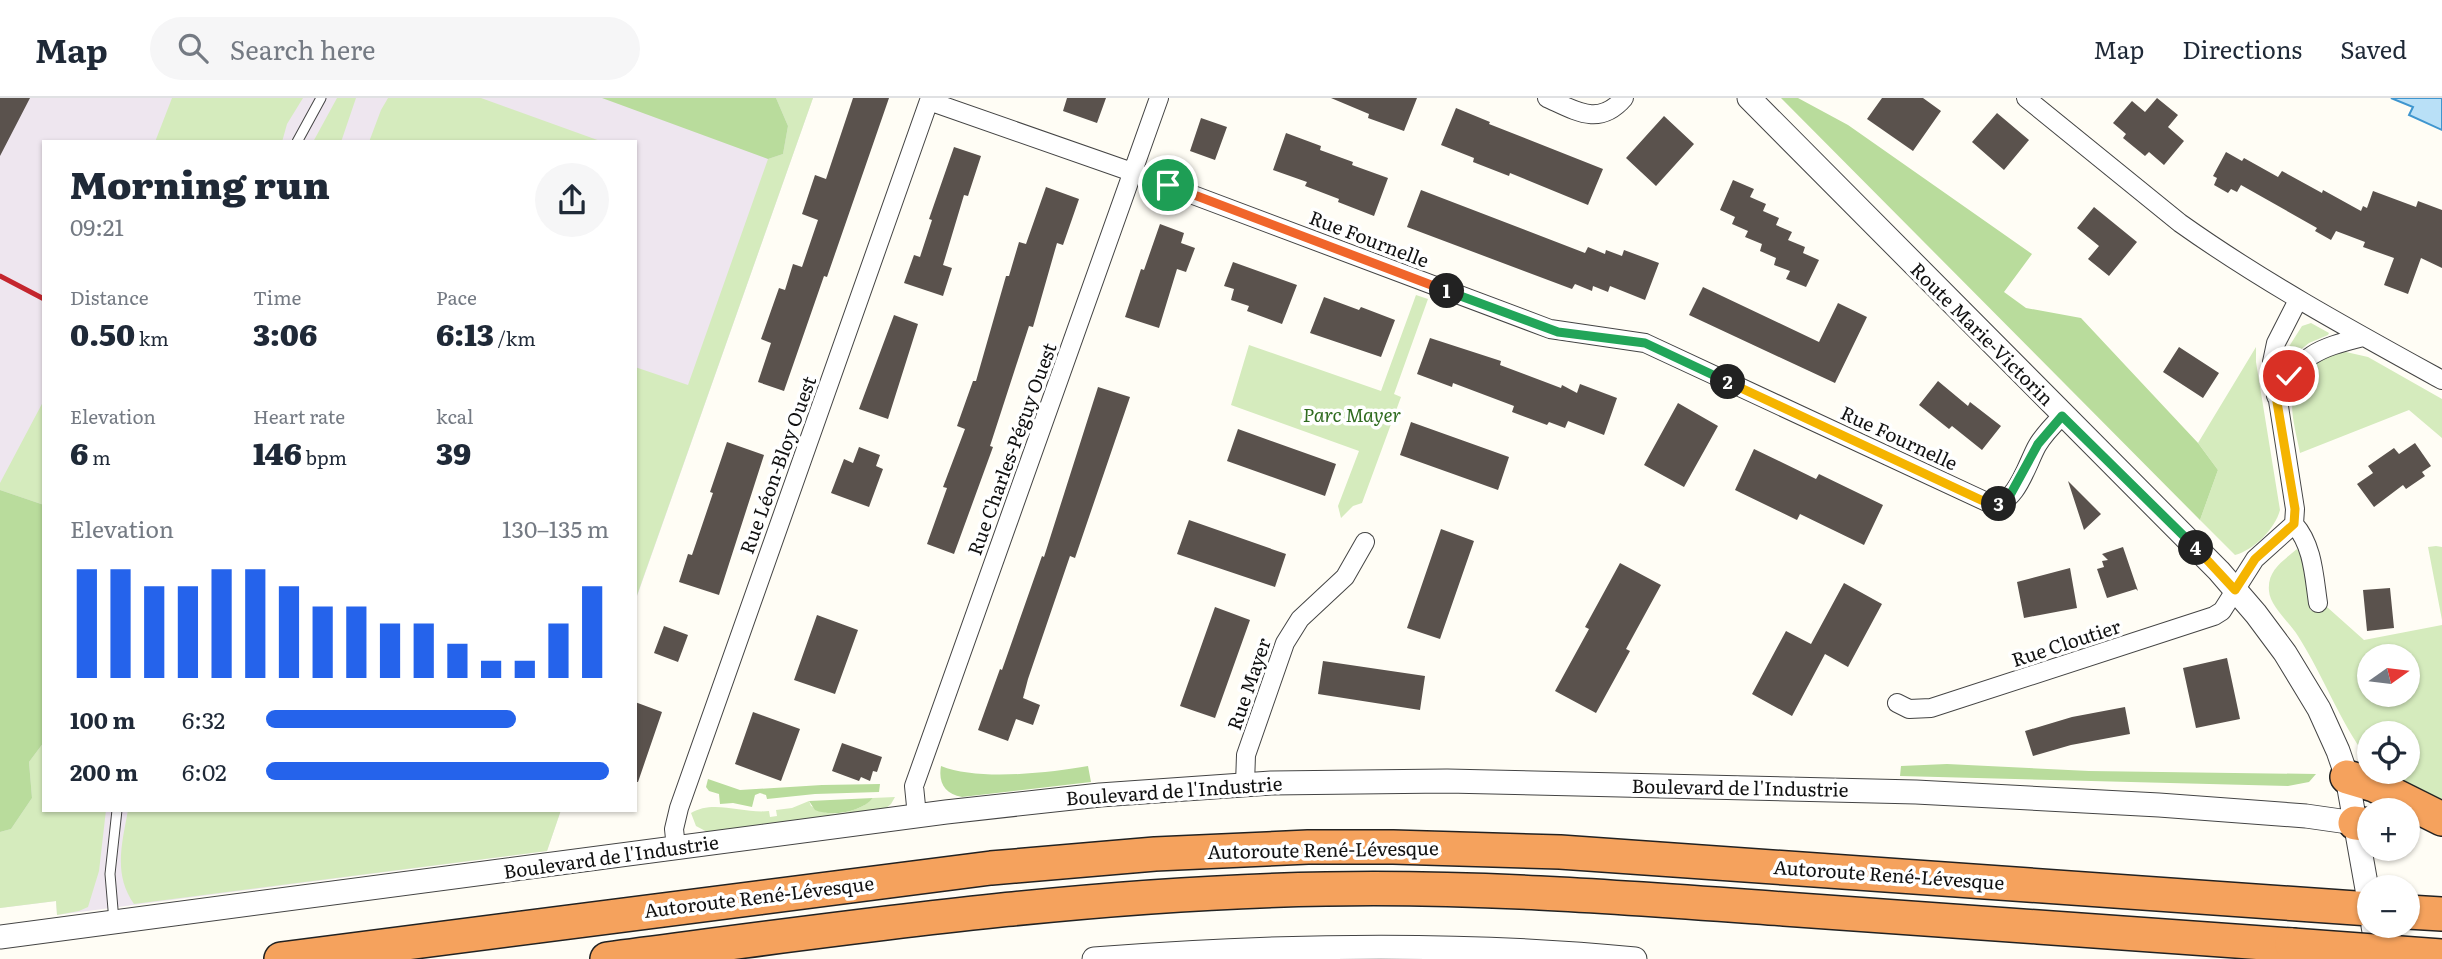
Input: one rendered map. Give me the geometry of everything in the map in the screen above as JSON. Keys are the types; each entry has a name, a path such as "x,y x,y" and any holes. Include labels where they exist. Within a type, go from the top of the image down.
{"highway":[{"path":"2347,777 2374,785 2442,819"},
{"path":"2420,829 2442,828"},
{"name":"Autoroute René-Lévesque","path":"281,959 991,868 1156,854 1308,848 1393,847 1560,852 2357,906"},
{"name":"Autoroute René-Lévesque","path":"607,959 1068,901 1207,892 1363,888 1596,896 2442,956"},
{"path":"2420,913 2442,914"}],"street":[{"name":"Rue Charles-Péguy Ouest","path":"917,816 914,786 1159,98"},
{"path":"1547,98 1583,114 1593,115 1606,112 1624,98"},
{"name":"Route Marie-Victorin","path":"1749,98 2235,590 2273,636 2302,679 2328,729 2357,808"},
{"path":"2026,98 2180,223 2229,257 2298,300 2442,380"},
{"name":"Rue Fournelle","path":"930,99 1550,329 1645,343 1991,504 1998,504 2009,497 2038,444 2062,416"},
{"name":"Rue Léon-Bloy Ouest","path":"677,848 674,829 679,808 930,99"},
{"path":"2298,300 2273,352 2272,373 2295,509 2294,524 2309,547 2318,603"},
{"path":"2276,396 2295,368 2311,354 2333,344 2363,337"},
{"name":"Rue Cloutier","path":"1897,704 1909,709 1931,708 2214,617 2222,611 2255,559 2294,524"},
{"name":"Rue Mayer","path":"1245,785 1246,755 1284,643 1300,619 1345,577 1365,542"},
{"name":"Boulevard de l'Industrie","path":"0,937 917,816 1100,795 1245,785 1450,781 1916,792 2159,805 2306,816 2357,823"},
{"path":"2375,938 2379,959"},
{"path":"1096,959 1284,948 1379,947 1524,950 1635,959"}],"lane":[{"path":"298,140 321,98"},
{"path":"114,922 110,874 117,812"}],"shaded area":[{"path":"0,98 813,98 637,596 637,140 42,140 42,812 560,812 547,851 57,915 56,901 0,908"}],"green space":[{"path":"172,98 303,98 287,124 283,140 156,140"},
{"path":"337,98 356,98 342,140 314,140"},
{"path":"388,98 481,98 597,140 370,140"},
{"path":"602,98 776,98 788,126 783,154 768,159"},
{"path":"776,98 813,98 637,595 637,368 688,385 768,159 783,154 788,126"},
{"path":"1781,98 1798,98 1848,125 2032,254 2004,292 2026,308 2081,318 2198,443 2218,470 2200,520"},
{"name":"Parc Mayer","path":"1416,295 1428,299 1394,394 1401,397 1362,503 1353,506 1341,518 1338,506 1359,451 1231,405 1249,345 1381,391"},
{"path":"2311,323 2329,333 2328,335 2309,343 2284,363 2283,356 2302,326"},
{"path":"2256,347 2256,362 2280,510 2274,524 2263,538 2249,549 2235,555 2200,520 2218,470 2198,443"},
{"path":"2346,352 2368,357 2442,399 2442,438 2409,410 2300,453 2292,410 2296,384 2317,362"},
{"path":"42,404 42,504 0,490 0,483"},
{"path":"0,490 42,504 42,745 29,762 32,798 11,829 0,832"},
{"path":"2428,547 2442,547 2442,620"},
{"path":"2297,549 2301,554 2311,611 2327,607 2364,640 2442,625 2442,807 2402,784 2420,784 2420,721 2357,721 2357,743 2298,636 2270,597 2269,584 2277,567"},
{"path":"42,745 42,812 106,812 99,871 88,907 79,911 57,915 56,901 0,908 0,832 11,829 32,798 29,762"},
{"path":"1947,764 2089,771 2316,774 2309,782 2288,786 1900,776 1901,766"},
{"path":"941,766 956,771 993,774 1034,773 1088,766 1091,782 962,797 944,787"},
{"path":"708,779 740,790 880,784 879,792 767,799 766,795 760,793 755,795 752,807 733,803 720,804 719,794 706,787"},
{"path":"895,797 885,809 711,834 696,826 691,813 719,807 769,811 770,817 777,816 776,810 792,808 809,801 811,806 821,811 839,813 859,808 873,798"},
{"path":"873,798 862,807 837,813 815,810 809,801"},
{"path":"128,812 560,812 547,851 134,904 123,881 122,847"}],"water":[{"path":"2391,98 2442,98 2442,130 2409,115 2413,107"}],"building":[{"path":"0,98 30,98 0,156"},
{"path":"853,98 889,98 784,391 758,382 771,343 761,339 779,288 785,290 793,264 802,267 818,220 802,214 815,175 826,179"},
{"path":"1067,98 1106,98 1097,123 1063,111"},
{"path":"1331,98 1417,98 1404,131 1368,118 1369,114"},
{"path":"1882,98 1923,98 1941,111 1913,151 1867,119"},
{"path":"2157,98 2178,115 2168,127 2184,141 2164,165 2149,152 2145,156 2123,138 2126,134 2113,123 2132,101 2145,112"},
{"path":"1456,108 1490,122 1489,124 1603,169 1588,205 1510,173 1509,176 1473,162 1474,158 1441,145"},
{"path":"1997,113 2029,140 2004,170 1972,142"},
{"path":"1664,116 1694,144 1656,186 1626,158"},
{"path":"1201,118 1227,127 1215,160 1190,151"},
{"path":"1286,133 1321,146 1320,150 1353,162 1352,165 1388,178 1374,216 1305,186 1307,182 1273,170"},
{"path":"954,147 981,156 968,196 964,195 943,265 952,268 943,296 904,283 914,255 920,257 932,220 929,219"},
{"path":"2226,152 2242,161 2244,158 2278,177 2282,171 2361,211 2363,206 2367,208 2373,191 2416,207 2418,201 2442,210 2442,268 2421,258 2408,294 2384,285 2394,258 2363,247 2365,242 2336,231 2331,240 2315,231 2317,228 2241,185 2237,192 2231,189 2228,193 2214,185 2217,178 2213,176"},
{"path":"1733,180 1754,189 1750,197 1766,204 1763,211 1779,218 1776,225 1792,232 1788,240 1805,247 1803,253 1819,260 1806,287 1786,279 1790,271 1774,265 1776,258 1760,251 1762,244 1745,237 1748,231 1732,224 1735,217 1720,210"},
{"path":"1046,187 1079,199 1063,245 1057,243 1033,327 1029,326 990,446 993,447 954,554 927,544 947,488 943,487 965,429 957,426 973,381 976,381 1006,276 1009,276 1019,242 1026,244"},
{"path":"1421,190 1585,253 1588,247 1605,254 1606,250 1622,256 1624,250 1659,263 1645,300 1610,286 1608,292 1593,286 1592,291 1575,284 1572,289 1407,227"},
{"path":"2094,207 2137,242 2109,276 2088,259 2099,246 2077,228"},
{"path":"1160,224 1184,233 1181,243 1195,248 1186,272 1177,269 1159,328 1125,317"},
{"path":"1233,262 1297,285 1282,324 1247,311 1249,306 1231,300 1234,289 1224,286"},
{"path":"1703,287 1819,342 1838,303 1867,317 1835,383 1689,315"},
{"path":"1324,297 1395,320 1381,357 1310,333"},
{"path":"894,315 918,324 888,419 859,409"},
{"path":"1430,338 1501,361 1500,365 1561,388 1562,385 1577,393 1580,384 1617,398 1604,435 1568,421 1565,428 1549,422 1547,425 1512,412 1514,406 1453,383 1452,387 1417,374"},
{"path":"2179,347 2219,373 2203,398 2163,372"},
{"path":"1938,381 1968,406 1970,402 2001,426 1982,450 1919,405"},
{"path":"1098,387 1130,397 1075,558 1070,556 1028,679 1023,698 1040,705 1033,725 1016,719 1008,741 978,730 1042,556 1044,557"},
{"path":"1678,403 1718,426 1684,487 1644,465"},
{"path":"1411,422 1509,457 1498,490 1400,455"},
{"path":"1238,429 1336,464 1325,496 1227,461"},
{"path":"727,442 764,455 719,595 679,582 688,554 692,555"},
{"path":"2415,443 2431,466 2422,472 2425,476 2406,489 2403,485 2374,507 2357,484 2373,473 2368,466 2394,448 2399,454"},
{"path":"859,447 880,455 876,466 883,469 869,507 831,493 844,459 853,463"},
{"path":"1754,449 1816,479 1819,474 1883,505 1864,545 1800,514 1797,520 1735,490"},
{"path":"2068,481 2101,514 2084,530"},
{"path":"1189,520 1286,554 1275,587 1177,554"},
{"path":"1441,529 1474,541 1440,639 1407,628"},
{"path":"2123,547 2138,591 2136,589 2107,598 2097,569 2104,567 2102,561 2108,560 2102,554"},
{"path":"1620,563 1661,585 1626,649 1630,651 1596,713 1555,691 1589,629 1585,627"},
{"path":"2070,568 2077,608 2024,618 2017,582"},
{"path":"1844,583 1882,604 1848,667 1825,654 1792,716 1752,694 1786,631 1811,644"},
{"path":"2390,588 2394,628 2367,631 2363,590"},
{"path":"1215,607 1250,620 1215,718 1180,706"},
{"path":"817,615 858,630 835,694 794,680"},
{"path":"664,626 688,635 678,662 654,653"},
{"path":"2227,658 2240,719 2196,728 2183,668"},
{"path":"1323,661 1425,676 1420,710 1318,694"},
{"path":"637,703 662,712 637,782"},
{"path":"2125,707 2130,734 2071,745 2033,756 2025,731 2072,717"},
{"path":"753,712 800,729 781,781 735,764"},
{"path":"842,743 882,757 877,772 873,771 870,781 861,777 859,781 832,771"}],"railway":[{"path":"0,276 42,298"}],"route":[{"path":"1168,185 1558,332 1645,343 1991,504 1998,504 2009,497 2038,444 2062,416 2235,590 2255,559 2283,536 2294,524 2296,517 2276,396 2289,376"}]}
